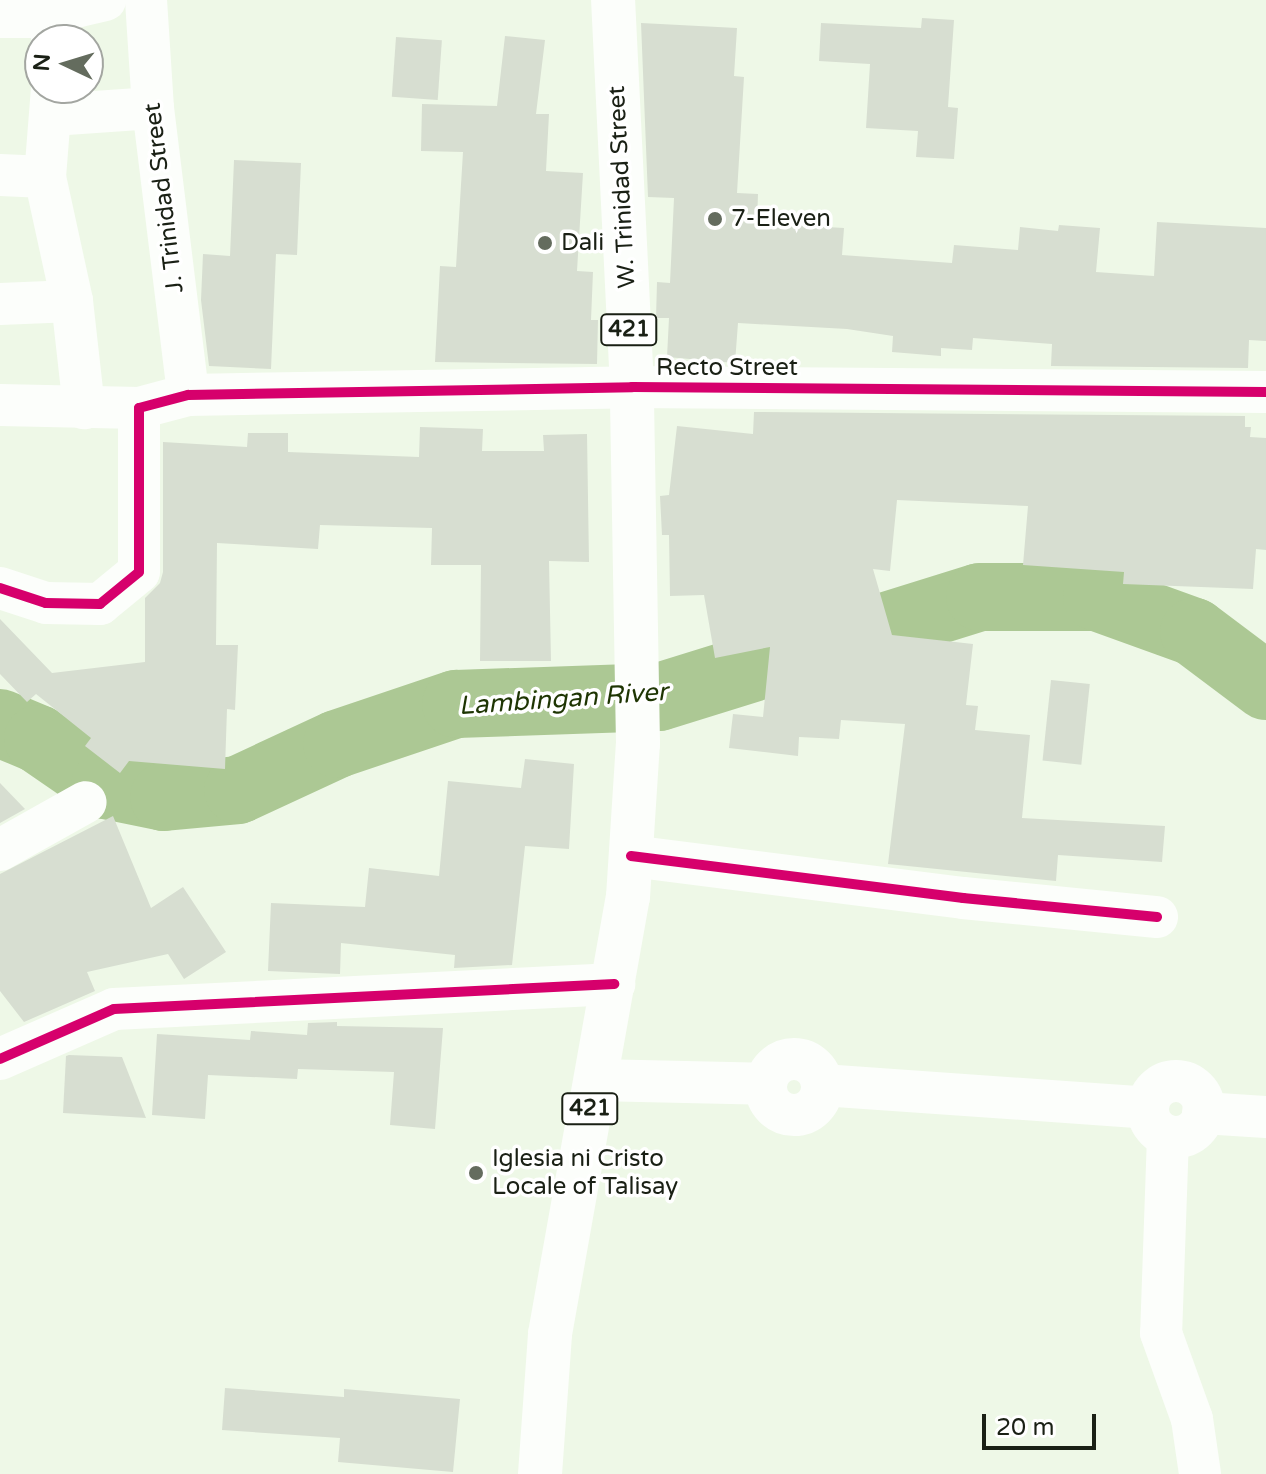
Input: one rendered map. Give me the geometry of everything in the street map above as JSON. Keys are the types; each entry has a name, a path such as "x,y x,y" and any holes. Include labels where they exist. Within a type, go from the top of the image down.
{"main road":[{"name":"W. Trinidad Street","path":"613,0 632,387 638,744 631,856"},
{"name":"421","path":"540,1474 550,1334 614,984 631,856"}],"street":[{"path":"57,24 75,7 105,0"},
{"name":"J. Trinidad Street","path":"146,0 153,108 188,395"},
{"path":"613,0 637,0"},
{"path":"0,17 34,24"},
{"path":"52,104 45,177 72,301 84,408"},
{"path":"95,104 153,108"},
{"path":"0,175 45,177"},
{"path":"0,304 72,301"},
{"name":"Recto Street","path":"0,405 139,408 188,395 632,387 1266,392"},
{"path":"0,588 46,603 100,604 139,572 139,408"},
{"path":"0,850 86,802"},
{"path":"631,856 963,898 1157,917"},
{"path":"0,1059 114,1009 614,984"},
{"path":"595,1080 766,1084 774,1067 799,1059 815,1068 822,1085 1158,1122"},
{"path":"1200,1474 1192,1419 1161,1333 1160,1085 1177,1080 1194,1087 1203,1104 1203,1113 1266,1117"}],"building":[{"path":"922,18 954,20 948,107 958,108 954,159 916,157 918,131 866,128 870,64 819,61 821,23 921,28"},
{"path":"641,23 737,28 734,76 744,77 737,193 758,194 757,223 844,228 842,255 952,263 954,245 1018,250 1020,227 1058,231 1059,225 1100,228 1096,272 1154,276 1157,222 1266,228 1266,341 1249,340 1248,368 1051,366 1052,344 973,338 972,350 941,348 941,356 892,352 893,336 847,329 738,323 735,363 667,357 669,318 656,318 657,282 670,283 674,198 648,197"},
{"path":"505,36 545,40 536,114 549,114 546,171 583,173 577,271 593,272 591,320 598,320 597,364 435,362 440,266 456,267 463,152 421,151 422,104 497,106"},
{"path":"396,37 442,40 438,100 392,97"},
{"path":"234,160 301,163 297,255 276,254 271,369 209,366 201,300 203,254 230,256"},
{"path":"754,412 1245,416 1245,427 1251,427 1250,437 1266,438 1266,550 1256,549 1253,589 1123,584 1124,572 1023,565 1028,506 897,500 890,571 873,569 892,635 973,644 966,705 978,706 975,730 1030,735 1022,818 1165,826 1162,862 1058,855 1056,881 888,864 905,724 841,720 839,739 799,737 798,756 729,748 733,714 763,717 770,647 715,658 704,595 670,596 669,535 662,535 660,496 669,495 677,426 753,434"},
{"path":"420,427 483,429 482,451 544,451 543,435 587,434 589,562 549,561 551,661 480,661 481,565 431,565 432,528 320,525 318,549 217,543 216,645 238,645 235,710 227,709 225,769 129,761 120,773 85,746 91,738 36,694 27,702 0,674 0,619 52,673 145,662 145,598 160,583 163,572 163,442 247,447 248,433 288,433 288,452 419,457"},
{"path":"1051,680 1090,684 1081,765 1043,761"},
{"path":"525,759 574,764 569,849 525,846 512,965 454,968 455,955 341,943 340,974 268,971 271,903 365,907 369,868 439,876 448,781 521,788"},
{"path":"0,783 25,809 0,823"},
{"path":"113,816 151,908 183,887 226,952 184,979 168,954 87,972 95,991 24,1022 0,991 0,874"},
{"path":"337,1022 337,1026 443,1028 435,1129 390,1125 394,1072 298,1069 297,1079 208,1075 205,1119 152,1115 157,1034 250,1040 251,1031 307,1035 308,1023"},
{"path":"66,1056 122,1057 146,1118 63,1113"},
{"path":"225,1388 344,1397 344,1389 460,1399 453,1472 338,1462 340,1438 222,1430"}],"waterway":[{"name":"Lambingan River","path":"0,723 38,739 105,785 164,797 238,790 337,744 456,704 659,697 980,597 1097,597 1194,632 1266,686"}],"cycle path":[{"path":"0,588 46,603 100,604 139,572 139,408 188,395 632,387 1266,392"},
{"path":"631,856 963,898 1157,917"},
{"path":"0,1059 114,1009 614,984"}],"place":[{"name":"7-Eleven","path":"715,219"},
{"name":"Dali","path":"545,243"},
{"name":"Iglesia ni Cristo Locale of Talisay","path":"476,1173"}]}
